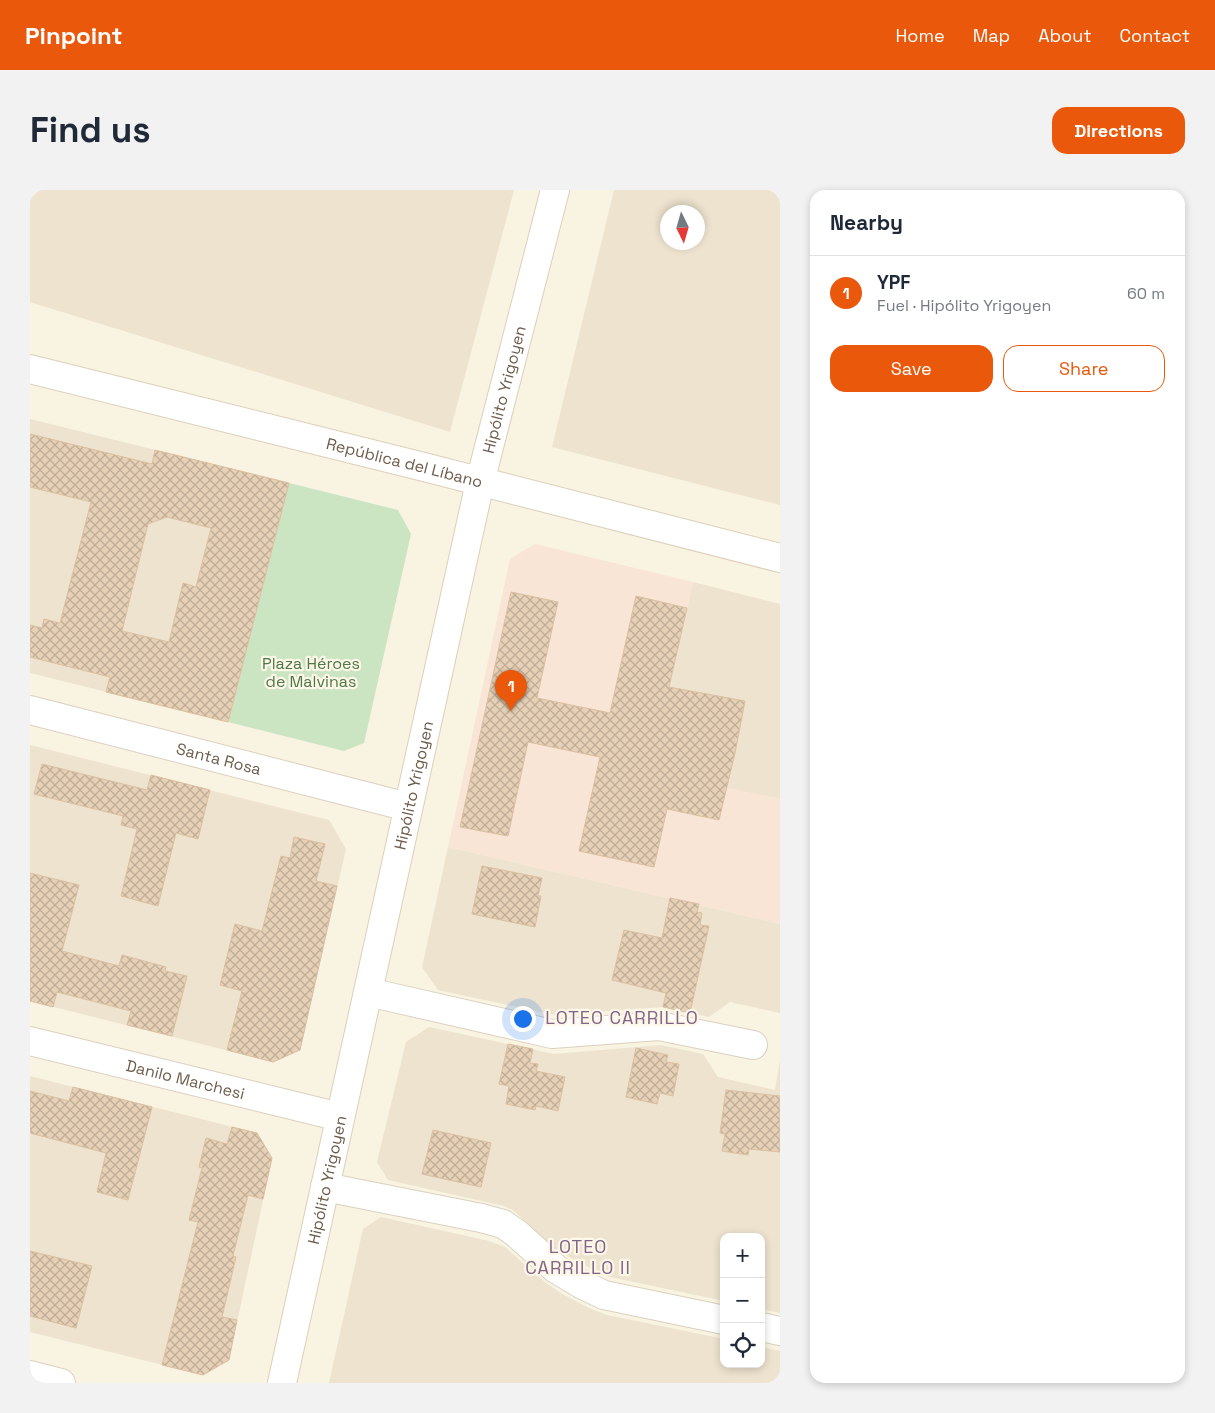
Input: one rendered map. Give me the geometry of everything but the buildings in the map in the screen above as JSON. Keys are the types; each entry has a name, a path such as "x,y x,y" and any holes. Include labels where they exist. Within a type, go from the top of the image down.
{"main road":[{"name":"Hipólito Yrigoyen","path":"282,1383 480,482 555,190"},
{"name":"República del Líbano","path":"30,368 780,558"},
{"name":"Santa Rosa","path":"30,710 408,807"},
{"path":"368,992 552,1034 659,1026 753,1045"},
{"name":"Danilo Marchesi","path":"30,1041 340,1117"},
{"path":"325,1187 503,1224 516,1233 556,1269 604,1295 720,1319"},
{"path":"765,1329 780,1331"},
{"path":"30,1375 61,1383"}],"shaded area":[{"path":"30,190 514,190 450,432 30,302"},
{"path":"614,190 780,190 780,505 552,447"},
{"path":"30,419 289,483 228,722 30,673"},
{"path":"535,544 693,582 669,687 727,788 780,799 780,924 448,847 510,559"},
{"path":"693,582 780,604 780,799 650,772"},
{"path":"30,745 329,820 346,849 300,1050 273,1062 30,1001"},
{"path":"448,847 780,924 780,1013 730,1002 709,1017 663,1007 555,1015 438,990 422,967"},
{"path":"429,1027 554,1054 661,1045 703,1054 718,1077 775,1090 780,1060 780,1313 765,1310 765,1233 720,1233 720,1300 610,1277 564,1254 551,1245 513,1210 504,1206 388,1180 377,1162 406,1042"},
{"path":"30,1076 257,1133 272,1158 229,1360 203,1375 30,1332"},
{"path":"381,1217 489,1241 505,1247 546,1283 589,1308 607,1315 720,1338 720,1368 765,1368 765,1348 780,1351 780,1383 329,1383 363,1229"}],"green space":[{"name":"Plaza Héroes de Malvinas","path":"289,483 398,510 411,534 364,743 344,751 228,722"}],"place":[{"name":"YPF","path":"511,711"}],"district":[{"name":"LOTEO CARRILLO","path":"622,1018"},
{"name":"LOTEO CARRILLO II","path":"578,1257"}]}
